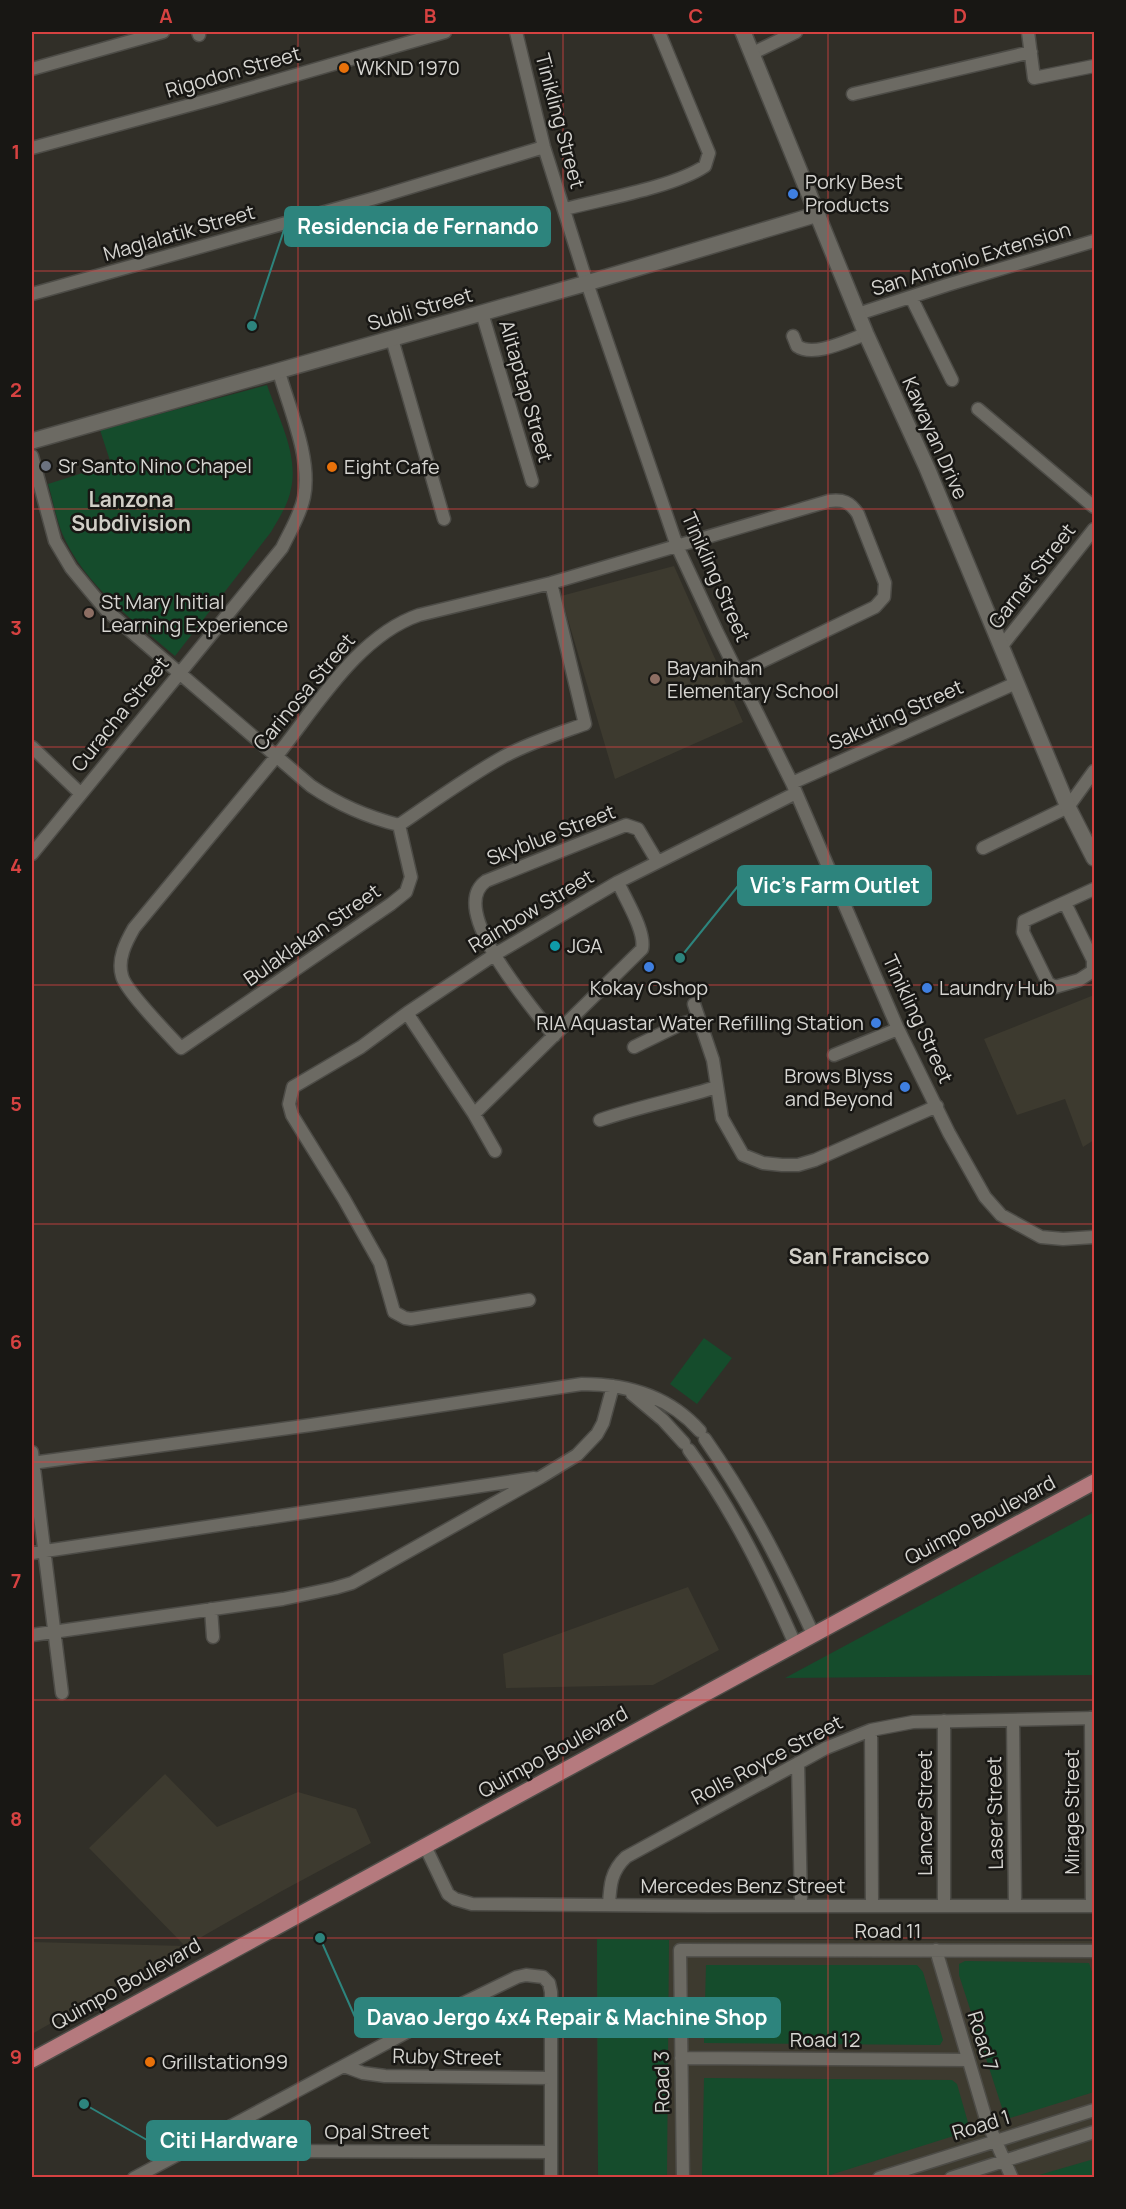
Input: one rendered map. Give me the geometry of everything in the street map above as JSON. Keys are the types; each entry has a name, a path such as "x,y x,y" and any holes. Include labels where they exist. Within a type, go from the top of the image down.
{"main road":[{"name":"Quimpo Boulevard","path":"32,2060 1095,1482"}],"street":[{"path":"32,69 163,32"},
{"name":"Rigodon Street","path":"32,148 445,32"},
{"name":"Tinikling Street","path":"516,32 544,147 587,283 677,546 794,788 898,1029 949,1133 985,1197 1001,1215 1041,1236 1063,1239 1095,1238"},
{"path":"565,209 657,185 695,173 705,166 709,153 659,32"},
{"name":"Kawayan Drive","path":"743,32 866,334 927,468 1068,807 1095,858"},
{"path":"753,53 796,32"},
{"path":"1028,32 1035,78 1095,66"},
{"path":"853,94 1031,52"},
{"name":"Maglalatik Street","path":"32,294 375,198 544,147"},
{"name":"Subli Street","path":"32,441 587,283 818,213"},
{"name":"San Antonio Extension","path":"858,314 1095,241"},
{"path":"911,297 952,380"},
{"name":"Alitaptap Street","path":"482,313 532,481"},
{"path":"793,336 797,346 807,351 831,346 866,334"},
{"path":"392,339 444,519"},
{"name":"Curacha Street","path":"32,854 282,548 298,518 304,497 306,477 302,450 279,372"},
{"path":"978,409 1095,507"},
{"path":"32,456 55,541 71,568 106,610 311,786 333,801 356,812 399,825 477,772 506,756 534,742 585,724 551,583"},
{"name":"Carinosa Street","path":"181,1048 122,978 120,962 124,945 134,928 276,758 346,669 365,647 384,632 402,621 419,615 551,583 829,501 846,501 858,514 885,583 884,597 875,608 738,673"},
{"name":"Garnet Street","path":"1001,647 1095,529"},
{"name":"Sakuting Street","path":"794,788 1016,683"},
{"path":"32,747 80,793"},
{"path":"983,848 1068,807 1095,771"},
{"name":"Rainbow Street","path":"529,1300 411,1319 394,1312 389,1302 380,1263 292,1115 289,1104 293,1087 361,1047 406,1013 494,955 618,882 794,788"},
{"name":"Bulaklakan Street","path":"181,1048 382,911 406,892 411,877 399,825"},
{"name":"Skyblue Street","path":"554,1036 494,955 482,929 475,900 480,886 486,881 626,825 638,829 657,861"},
{"path":"474,1114 642,949 644,942 642,933 618,882"},
{"path":"1065,903 1093,960 1094,967 1093,972 1079,980 1055,987 1048,983 1022,926 1028,918 1095,889"},
{"path":"694,1004 713,1060 722,1118 743,1155 763,1163 782,1166 798,1165 815,1160 937,1106"},
{"path":"406,1013 474,1114 495,1151"},
{"path":"634,1047 681,1024 699,1019"},
{"path":"834,1055 898,1029"},
{"path":"600,1120 633,1108 665,1103 717,1088"},
{"path":"62,1693 54,1632 38,1552 32,1459 311,1425 582,1384 613,1386 643,1394 672,1406 703,1435 741,1492 777,1557 813,1634"},
{"path":"32,1635 301,1595 352,1583 577,1455 597,1434 603,1423 613,1386"},
{"path":"626,1390 663,1420 687,1446 702,1467 745,1536 795,1644"},
{"path":"702,1467 717,1456"},
{"path":"38,1552 541,1477"},
{"path":"211,1609 213,1637"},
{"name":"Rolls Royce Street","path":"609,1905 612,1877 626,1857 849,1737 913,1722 1093,1718"},
{"name":"Mirage Street","path":"1093,1718 1093,1906"},
{"name":"Laser Street","path":"1013,1720 1015,1905"},
{"name":"Lancer Street","path":"944,1721 944,1905"},
{"path":"871,1730 872,1905"},
{"path":"798,1763 801,1905"},
{"name":"Mercedes Benz Street","path":"425,1846 448,1894 472,1904 1093,1906"},
{"name":"Road 11","path":"681,1950 1095,1951"},
{"name":"Road 3","path":"681,1950 683,2178"},
{"name":"Road 7","path":"936,1950 986,2119 1012,2178"},
{"path":"134,2178 437,2016 517,1977 536,1975 543,1977 549,1983 551,1992 551,2178"},
{"name":"Road 12","path":"681,2058 968,2060"},
{"name":"Ruby Street","path":"344,2066 363,2073 385,2076 551,2078"},
{"name":"Road 1","path":"879,2178 1095,2110"},
{"path":"1075,2116 1081,2137"},
{"name":"Road 1","path":"951,2178 1095,2132"},
{"name":"Opal Street","path":"205,2140 215,2146 237,2151 551,2152"}],"shaded area":[{"name":"Bayanihan Elementary School","path":"674,566 743,722 615,779 561,596"},
{"path":"1094,995 1094,1140 1083,1147 1065,1099 1017,1115 984,1039"},
{"path":"688,1587 719,1650 653,1685 506,1688 503,1654"},
{"path":"165,1774 217,1827 298,1792 356,1809 371,1843 280,1892 32,2034 32,1942 185,1946 89,1848"},
{"path":"597,1939 1094,1941 1094,2177 598,2177"}],"green space":[{"path":"267,385 290,450 293,476 288,500 271,532 175,656 111,601 83,569 62,533 48,484 111,464 100,430"},
{"path":"704,1338 732,1358 697,1404 670,1384"},
{"path":"1094,1512 1094,1675 785,1678"},
{"path":"597,1939 669,1940 667,2177 598,2177"},
{"path":"965,1961 1089,1963 1094,1978 1094,2092 1010,2118 1005,2117 959,1975 959,1964"},
{"path":"706,1965 917,1965 923,1972 943,2040 940,2045 704,2043"},
{"path":"704,2078 952,2080 957,2084 969,2126 963,2133 824,2177 702,2177"},
{"path":"1094,2159 1094,2177 1039,2177 1039,2175"}],"place":[{"name":"WKND 1970","path":"344,68"},
{"name":"Porky Best Products","path":"793,194"},
{"name":"Residencia de Fernando","path":"252,326"},
{"name":"Sr Santo Nino Chapel","path":"46,466"},
{"name":"Eight Cafe","path":"332,467"},
{"name":"St Mary Initial Learning Experience","path":"89,613"},
{"name":"Bayanihan Elementary School","path":"655,679"},
{"name":"JGA","path":"555,946"},
{"name":"Vic's Farm Outlet","path":"680,958"},
{"name":"Kokay Oshop","path":"649,967"},
{"name":"Laundry Hub","path":"927,988"},
{"name":"RIA Aquastar Water Refilling Station","path":"876,1023"},
{"name":"Brows Blyss and Beyond","path":"905,1087"},
{"name":"Davao Jergo 4x4 Repair & Machine Shop","path":"320,1938"},
{"name":"Grillstation99","path":"150,2062"},
{"name":"Citi Hardware","path":"84,2104"}],"district":[{"name":"Lanzona Subdivision","path":"131,512"},
{"name":"San Francisco","path":"859,1257"}]}
